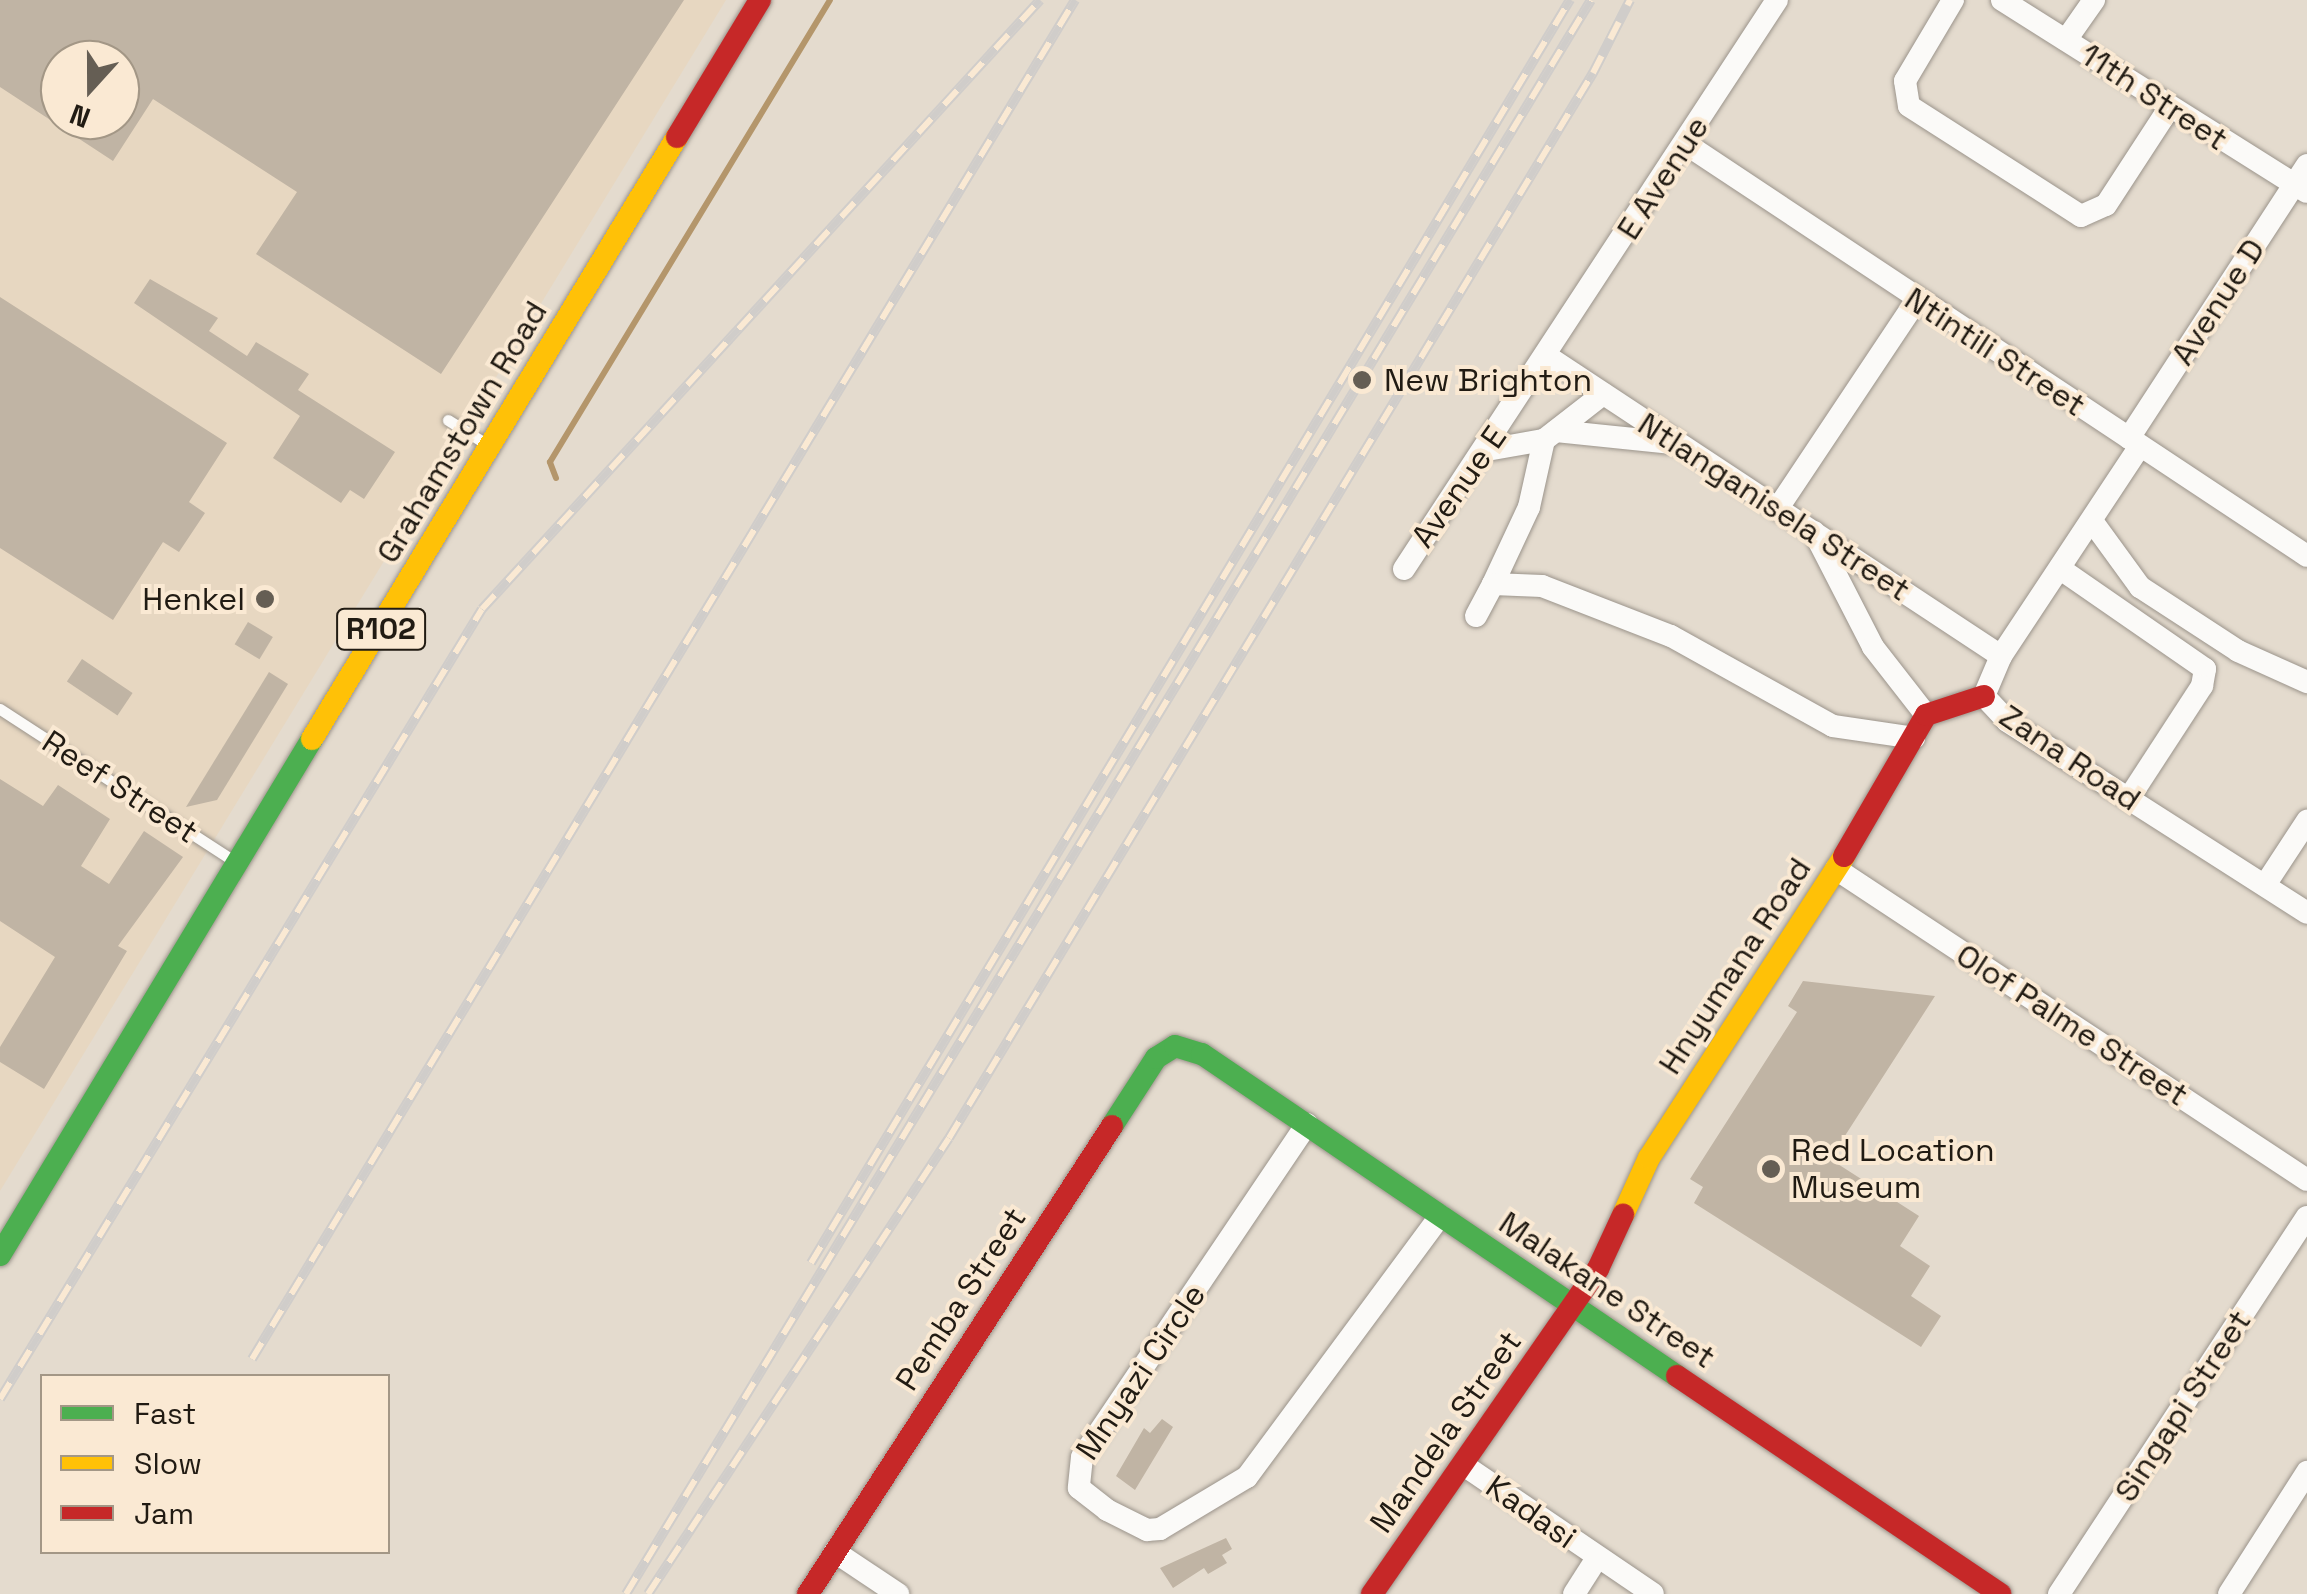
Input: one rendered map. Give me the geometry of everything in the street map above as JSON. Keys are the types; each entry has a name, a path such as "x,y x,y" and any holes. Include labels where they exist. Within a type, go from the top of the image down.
{"street":[{"name":"Grahamstown Road","path":"0,1255 760,0"},
{"name":"E Avenue","path":"1548,357 1777,0"},
{"path":"1953,0 1905,81 1909,106 2081,216 2106,205 2168,110"},
{"name":"11th Street","path":"2002,0 2168,110 2303,181"},
{"path":"2066,40 2094,0"},
{"name":"Ntintili Street","path":"1686,144 1916,301 2307,556"},
{"name":"Avenue D","path":"2134,442 2303,181"},
{"path":"1778,508 1916,301"},
{"name":"Ntlanganisela Street","path":"1548,357 2001,656"},
{"name":"Avenue E","path":"1404,569 1442,502 1487,450 1548,357"},
{"path":"1476,616 1529,507 1550,435 1603,394"},
{"path":"1487,450 1550,435 1676,443"},
{"name":"Zana Road","path":"2134,442 2092,522 2001,656 1984,696 2007,721 2307,913"},
{"path":"2092,522 2124,571 2224,643 2307,682"},
{"path":"1814,532 1873,647 1926,716 1984,696"},
{"path":"2062,570 2205,668 2202,686 2129,798"},
{"path":"2086,587 2124,571"},
{"path":"1493,584 1542,586 1671,636 1833,726 1914,738"},
{"name":"Hnyumana Road","path":"1572,1306 1609,1250 1649,1158 1836,869 1926,716"},
{"path":"2265,885 2307,821"},
{"name":"Olof Palme Street","path":"1836,869 2307,1180"},
{"name":"Malakane Street","path":"1175,1046 1202,1054 2000,1594"},
{"name":"Pemba Street","path":"808,1594 1156,1058 1175,1046"},
{"name":"Mnyazi Circle","path":"1307,1124 1082,1457 1079,1488 1107,1510 1147,1530 1160,1529 1248,1477 1440,1216"},
{"name":"Singapi Street","path":"2059,1594 2307,1217"},
{"name":"Mandela Street","path":"1372,1594 1572,1306"},
{"name":"Kadasi","path":"1464,1466 1652,1594"},
{"path":"2229,1594 2307,1472"},
{"path":"835,1552 898,1594"},
{"name":"Kadasi","path":"1574,1594 1597,1558"}],"lane":[{"path":"448,420 491,448"},
{"name":"Reef Street","path":"0,709 239,864"}],"shaded area":[{"path":"0,0 726,0 0,1191"}],"building":[{"path":"0,0 684,0 441,374 256,254 297,192 153,99 140,119 140,40 40,40 40,113 0,87"},
{"path":"81,140 127,140 113,161"},
{"path":"150,279 218,318 209,331 247,356 256,342 309,374 298,390 395,452 364,499 350,490 341,503 273,458 300,416 134,303"},
{"path":"0,297 227,443 189,502 205,513 179,552 163,542 113,620 0,548"},
{"path":"248,622 273,637 259,659 235,644"},
{"path":"82,659 133,693 117,715 67,681"},
{"path":"269,672 288,684 217,800 186,807"},
{"path":"0,779 43,806 58,785 110,819 81,866 109,884 144,831 183,857 118,946 127,951 44,1089 0,1062 0,1047 55,957 0,921"},
{"name":"Red Location Museum","path":"1803,981 1935,996 1830,1159 1919,1216 1900,1246 1930,1266 1911,1296 1941,1316 1921,1347 1694,1203 1703,1187 1690,1179 1797,1012 1788,1006"},
{"path":"1162,1419 1173,1427 1135,1490 1116,1476 1144,1428 1150,1433"},
{"path":"1226,1538 1232,1549 1222,1555 1227,1563 1208,1574 1204,1568 1173,1588 1160,1568"}],"waterway":[{"path":"556,478 550,462 830,0"}],"railway":[{"path":"0,1399 482,609 1040,0"},
{"path":"252,1359 1075,0"},
{"path":"811,1263 1570,0"},
{"path":"626,1594 1591,0"},
{"path":"648,1594 949,1138 1593,73 1630,0"}],"traffic: fast":[{"path":"0,1255 312,739"},
{"path":"1112,1126 1156,1058 1175,1046 1202,1054 1677,1376"}],"traffic: slow":[{"path":"312,739 677,137"},
{"path":"1623,1215 1649,1158 1844,856"}],"traffic: jam":[{"path":"677,137 760,0"},
{"path":"1844,856 1926,715 1984,696"},
{"path":"808,1594 1112,1126"},
{"path":"1372,1594 1598,1269 1623,1215"},
{"path":"1677,1376 2000,1594"}],"place":[{"name":"New Brighton","path":"1362,380"},
{"name":"Henkel","path":"265,599"},
{"name":"Red Location Museum","path":"1771,1169"}]}
